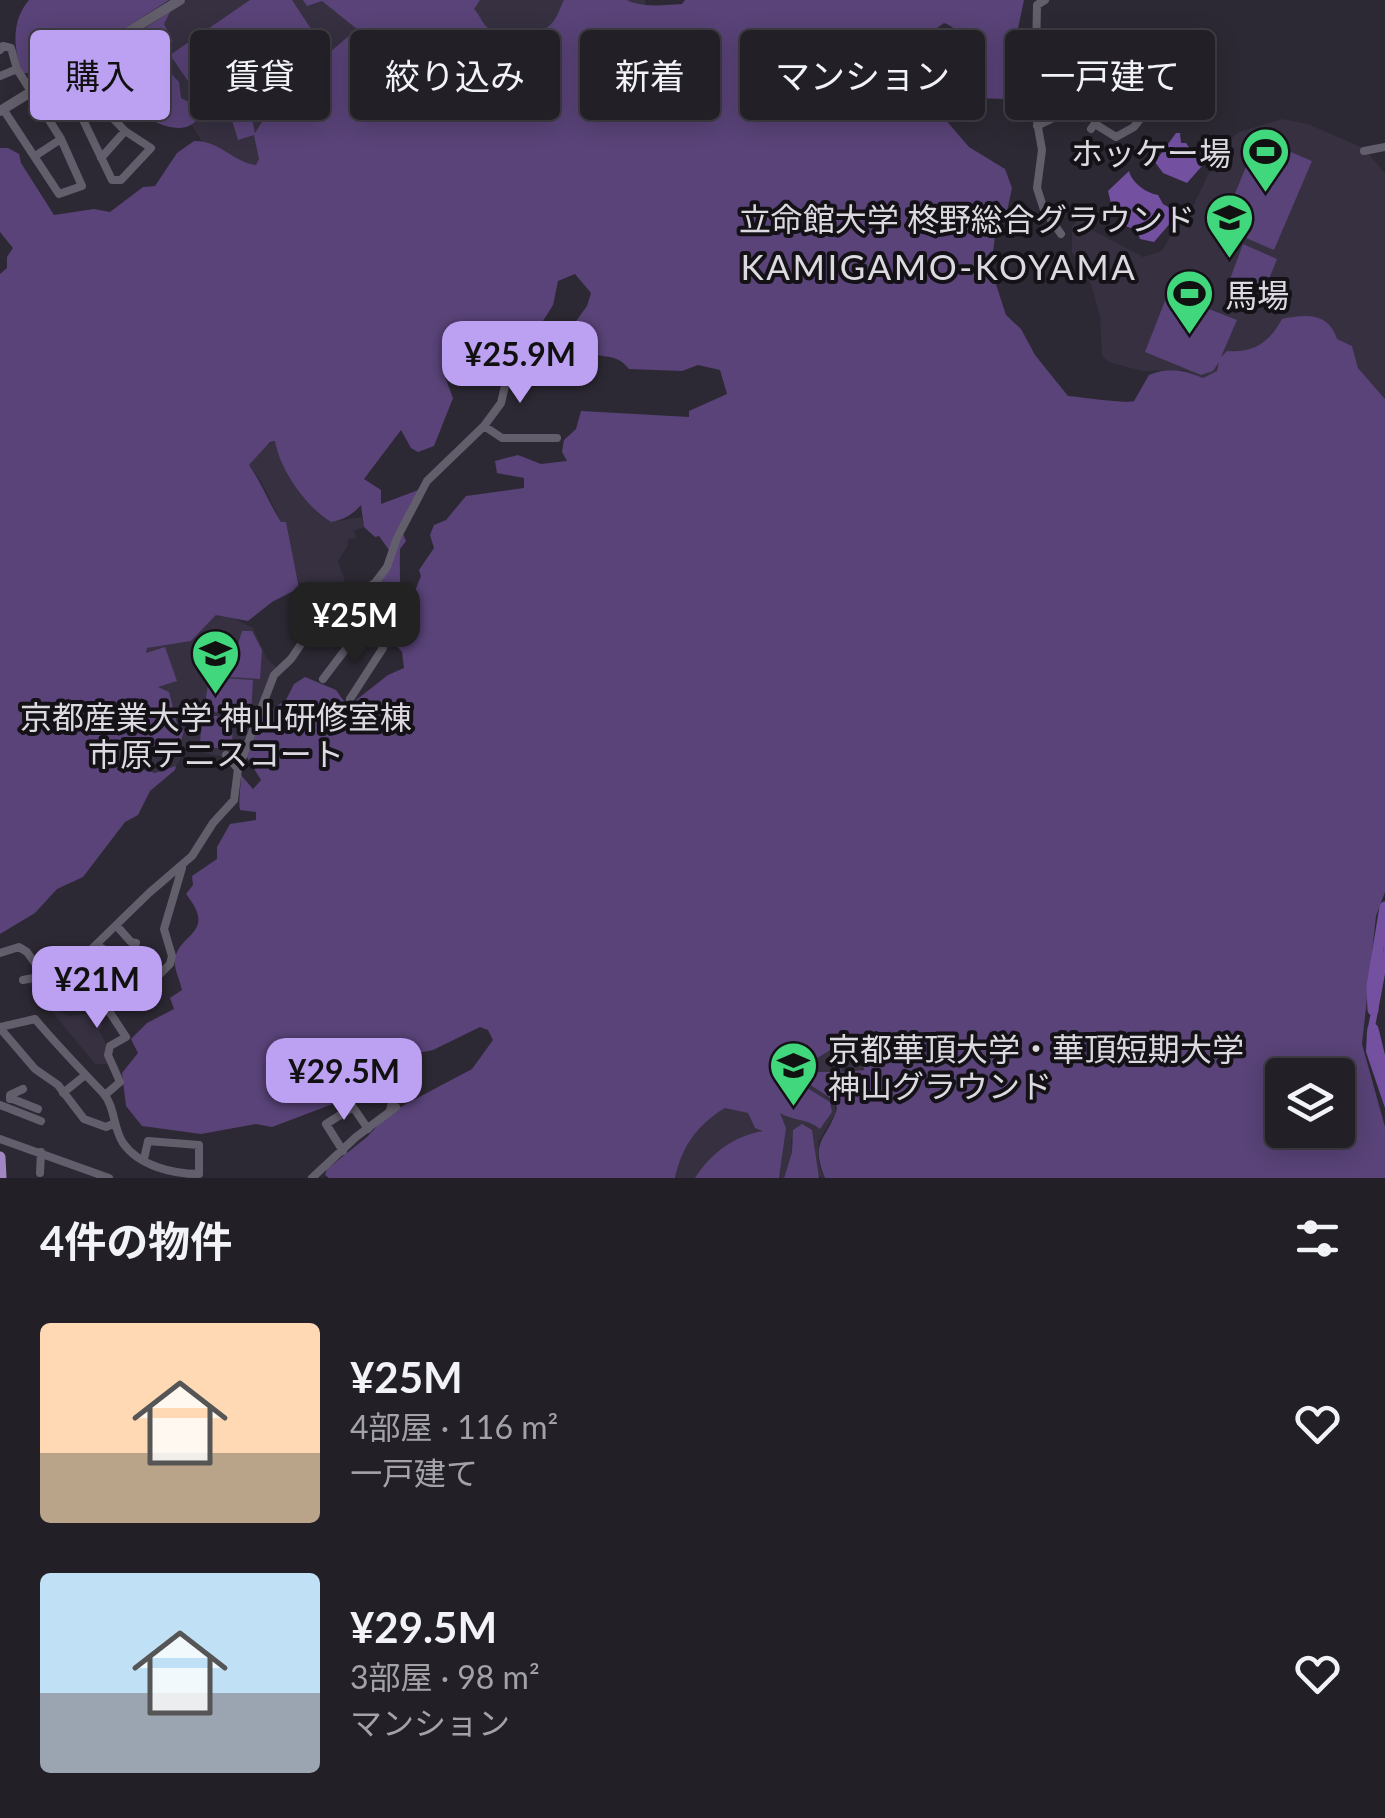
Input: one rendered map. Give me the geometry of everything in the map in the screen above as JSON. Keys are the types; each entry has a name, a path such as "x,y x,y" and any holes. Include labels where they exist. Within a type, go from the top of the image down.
{"main road":[{"path":"0,1156 1,1178"}],"street":[{"path":"132,30 180,0"},
{"path":"1036,30 1036,5 1045,0"},
{"path":"0,50 3,46 11,48 17,69 30,86"},
{"path":"0,76 17,69"},
{"path":"30,92 2,110 60,194 82,186 50,120"},
{"path":"83,120 112,180 121,180 150,152 146,143 115,120"},
{"path":"1038,120 1042,150 1039,197 1061,234"},
{"path":"1038,126 1050,120"},
{"path":"1097,120 1093,126 1116,137 1139,120"},
{"path":"101,158 125,131"},
{"path":"35,156 61,139"},
{"path":"1364,151 1385,147"},
{"path":"96,944 107,951 121,973 151,996 156,978 170,964 172,956 164,929 179,873 234,800 238,770 274,675 324,614 375,583 388,567 397,538 427,481 484,426 501,403 509,368 525,356"},
{"path":"484,426 502,438 557,438"},
{"path":"324,589 324,614"},
{"path":"324,614 378,637 383,648 350,698"},
{"path":"323,680 361,629"},
{"path":"226,756 238,770"},
{"path":"23,980 53,976 74,966 187,860"},
{"path":"116,925 131,942 136,942"},
{"path":"0,952 19,948 27,952 44,976"},
{"path":"104,996 101,1000 126,1037 110,1046 108,1055 120,1082 105,1095"},
{"path":"116,1123 106,1127 84,1119 58,1085 34,1069 0,1028 35,1019 105,1095 116,1123 123,1143 144,1160 171,1174 198,1174 199,1144 148,1141 144,1160"},
{"path":"63,1094 84,1076"},
{"path":"6,1104 23,1089"},
{"path":"312,1178 393,1108 394,1095"},
{"path":"6,1104 29,1102 38,1109"},
{"path":"6,1104 42,1121"},
{"path":"343,1151 326,1124 353,1107 368,1129"},
{"path":"0,1139 109,1178"},
{"path":"40,1174 41,1152"}],"shaded area":[{"path":"29,0 169,0 122,30 30,30 30,73 23,73 16,45 23,8"},
{"path":"187,0 645,0 645,19 639,30 580,30 580,120 586,120 579,132 220,171 170,89 170,30 141,30"},
{"path":"250,0 292,0 312,30 206,30"},
{"path":"303,0 480,0 474,9 492,30 356,30 322,1 307,6"},
{"path":"564,0 627,0 654,5 682,4 685,0 1024,0 1018,30 1005,30 1005,99 985,98 985,30 956,30 944,23 934,30 740,30 740,120 946,120 969,147 1005,169 1012,188 1005,220 995,236 991,269 1006,315 1021,329 1035,355 1068,396 1134,401 1149,375 1176,371 1203,378 1217,371 1219,362 1213,371 1201,375 1145,352 1168,293 1237,320 1221,357 1227,351 1260,345 1282,319 1299,316 1322,319 1337,339 1352,346 1358,368 1385,399 1385,892 1376,916 1362,1044 1385,1127 1385,1178 825,1178 819,1147 837,1108 835,1101 804,1081 803,1076 806,1072 833,1072 838,1063 842,1072 864,1070 860,1053 850,1038 798,1070 796,1081 830,1102 832,1112 820,1129 780,1113 786,1128 779,1178 695,1178 724,1147 763,1131 755,1128 748,1113 725,1108 692,1137 675,1178 325,1175 389,1113 472,1069 493,1040 488,1030 480,1027 433,1050 389,1059 375,1066 338,1102 272,1127 256,1124 201,1134 142,1126 126,1106 122,1073 138,1053 131,1039 147,1023 174,1009 170,998 182,990 175,958 198,925 195,907 186,894 193,885 192,876 217,859 217,847 230,824 256,820 256,812 240,810 241,775 253,789 261,780 245,754 263,715 286,700 294,684 305,677 336,690 346,704 351,704 388,675 404,668 402,652 393,642 383,642 369,612 345,610 359,607 369,595 403,534 406,541 400,549 401,590 413,596 421,576 419,570 434,548 430,535 434,525 446,520 466,496 524,488 524,478 497,473 495,461 518,455 541,464 567,461 562,452 564,440 576,429 581,411 689,417 689,411 727,394 720,370 698,365 682,371 629,369 614,358 583,349 571,328 591,293 575,274 558,281 553,305 543,321 542,337 529,358 507,373 497,371 484,333 444,362 442,369 453,398 434,446 418,452 411,448 401,430 364,479 381,490 381,504 421,489 408,509 391,553 379,536 364,527 361,505 348,516 331,522 312,507 288,475 275,441 270,442 249,465 281,522 286,522 299,588 248,621 216,615 191,641 147,648 146,653 165,647 177,681 158,687 169,692 177,723 184,731 177,757 136,745 128,748 125,764 127,769 135,767 155,773 176,766 175,770 150,791 138,815 125,822 83,877 57,889 35,913 0,934 0,274 7,268 7,257 13,248 0,232 0,148 19,154 54,215 94,209 110,212 143,187 155,186 177,153 194,141 211,144 256,165 259,159 254,135 238,140 232,120 252,120 255,133 263,120 330,120 330,52 350,35 350,120 560,120 560,30 543,30 555,20"},
{"path":"170,12 164,24 167,30 142,30"},
{"path":"190,41 190,84 170,55"},
{"path":"170,72 179,82 181,98 190,102 190,120 196,120 182,128 151,120 170,120"},
{"name":"立命館大学 柊野総合グラウンド","path":"1282,119 1308,124 1363,148 1385,173 1385,399 1358,368 1352,346 1272,337 1253,351 1219,365 1217,371 1203,378 1183,370 1142,371 1109,362 1102,356 1100,316 1091,284 1072,252 1072,226 1093,207 1092,230 1143,257 1162,251 1186,209 1191,211 1221,147 1239,132"},
{"path":"1176,133 1180,133 1181,143 1186,143 1202,166 1187,183 1163,173 1155,162"},
{"name":"ホッケー場","path":"1258,138 1312,161 1274,250 1221,227"},
{"path":"1129,171 1140,187 1158,195 1163,204 1179,213 1154,242 1140,239 1137,230 1122,225 1118,208 1111,203 1108,191"},
{"path":"1243,244 1277,259 1263,294 1230,279"},
{"path":"276,441 287,472 318,513 331,522 362,517 364,527 353,531 357,538 348,539 338,561 346,585 328,588 299,583 281,522 249,465 265,446"},
{"name":"京都産業大学 神山研修室棟 市原テニスコート","path":"216,615 227,615 253,628 267,659 277,668 272,671 247,736 225,757 190,744 176,766 155,773 135,767 127,769 124,765 128,748 136,746 172,758 180,750 184,731 158,687 145,652 147,648 191,641"},
{"path":"242,631 252,631 262,650 260,679 229,677 231,646 238,644"},
{"path":"209,677 253,680 251,714 204,711"},
{"path":"202,715 233,717 232,749 200,744"},
{"path":"1385,902 1385,974 1375,1027 1376,1049 1385,1073 1385,1108 1366,1052 1384,947"},
{"path":"44,978 46,992 61,1012 70,1016 92,1013 103,1026 99,1030 109,1064 95,1064 27,981"},
{"name":"京都華頂大学・華頂短期大学 神山グラウンド","path":"849,1039 860,1053 864,1068 853,1074 835,1101 835,1114 818,1142 824,1178 818,1176 813,1137 791,1139 792,1152 784,1178 675,1178 680,1156 703,1121 725,1107 749,1113 750,1119 776,1120 800,1084 796,1080 798,1070"},
{"path":"802,1124 812,1130 819,1178 784,1178 792,1152 793,1130"}],"waterway":[{"path":"1373,1010 1372,986 1385,907"},
{"path":"1373,1029 1385,1078"}],"place":[{"name":"ホッケー場","path":"1266,194"},
{"name":"立命館大学 柊野総合グラウンド","path":"1230,260"},
{"name":"馬場","path":"1190,336"},
{"name":"京都産業大学 神山研修室棟 市原テニスコート","path":"216,696"},
{"name":"京都華頂大学・華頂短期大学 神山グラウンド","path":"793,1108"}],"district":[{"name":"KAMIGAMO-KOYAMA","path":"939,266"}]}
